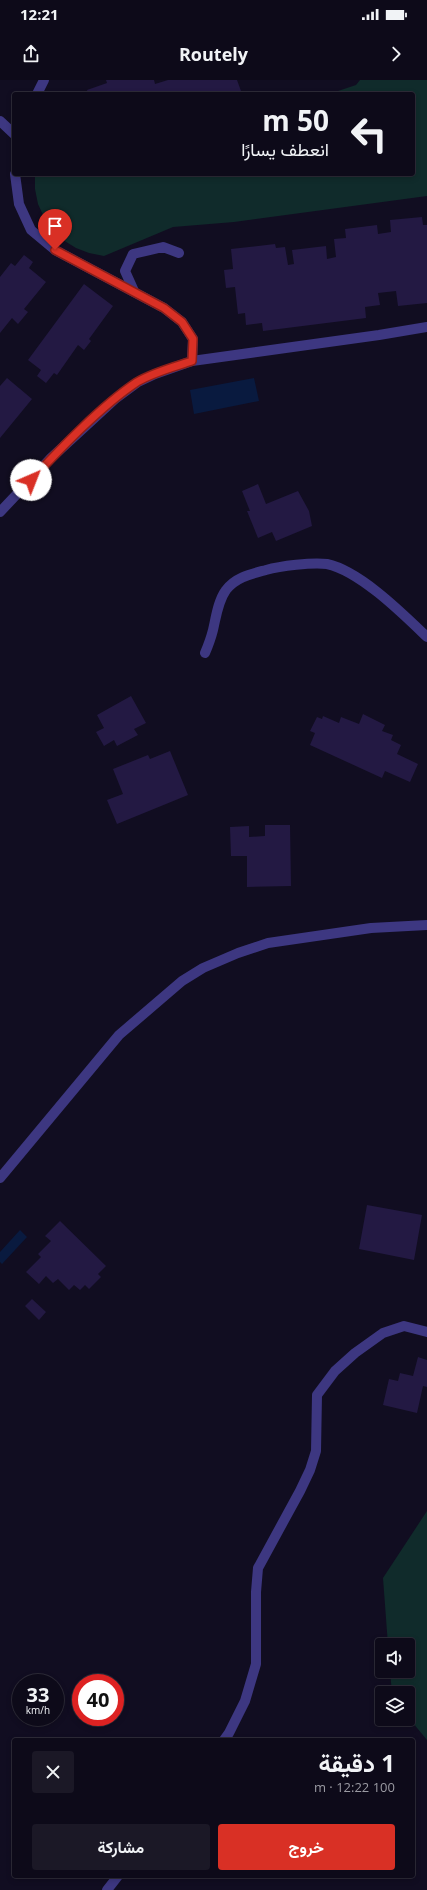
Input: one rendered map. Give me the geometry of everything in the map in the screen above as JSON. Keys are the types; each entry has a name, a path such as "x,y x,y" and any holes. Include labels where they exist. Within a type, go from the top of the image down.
{"street":[{"path":"38,92 44,80"},
{"path":"0,121 12,132"},
{"path":"15,176 19,204 31,230 55,250 164,308 182,322 193,339 192,361"},
{"path":"134,291 125,271 134,254 163,247 179,253"},
{"path":"0,512 51,458 115,399 144,379 192,361 364,338 427,326"},
{"path":"205,654 218,608 225,592 231,584 243,576 292,565 326,564 353,575 382,596 427,637"},
{"path":"0,1178 119,1035 182,981 203,968 238,953 268,943 371,928 427,925"},
{"path":"225,1738 245,1701 256,1664 256,1592 258,1568 300,1491 310,1470 316,1451 316,1395 340,1366 383,1333 404,1326 427,1332"},
{"path":"107,1890 116,1878"}],"green space":[{"path":"360,80 427,80 427,196 234,222 173,227 104,256 89,253 76,248 63,240 52,229 38,204 35,189 35,176 415,176 415,92 335,92 356,85"},
{"path":"427,1511 427,1740 415,1725 415,1686 391,1686 391,1678 415,1678 415,1638 387,1638 383,1578"}],"water":[{"path":"254,378 259,401 194,414 190,390"},
{"path":"20,1230 27,1237 2,1264 0,1262 0,1252"}],"building":[{"path":"106,80 154,80 155,84 168,80 237,80 241,91 88,92 87,90 107,83"},
{"path":"422,217 423,225 427,225 427,303 398,306 396,291 378,293 380,305 365,307 366,318 263,331 262,323 246,325 245,313 238,314 235,287 226,288 224,270 233,269 231,249 275,244 276,248 285,247 288,265 294,264 292,250 326,246 327,259 336,257 334,239 346,238 345,229 377,225 378,234 391,232 390,220"},
{"path":"24,255 33,262 29,268 46,282 24,309 28,312 18,324 12,318 0,333 0,277 11,263 15,266"},
{"path":"84,284 113,306 89,339 91,341 84,350 78,345 57,375 54,373 46,383 37,376 41,370 28,360"},
{"path":"7,378 32,399 0,438 0,386"},
{"path":"258,484 266,504 298,491 309,511 312,526 276,541 272,532 258,538 247,511 250,511 242,491"},
{"path":"131,696 146,723 134,729 138,735 117,746 114,740 104,746 96,732 104,728 97,715"},
{"path":"363,714 385,725 382,731 393,735 391,740 401,745 397,754 418,764 410,782 385,771 382,778 310,745 315,733 310,731 317,717 322,719 323,716 339,723 341,717 359,724"},
{"path":"170,751 188,795 117,824 107,800 123,794 113,769 148,755 150,759"},
{"path":"265,825 290,825 291,886 247,887 247,856 231,856 230,827 249,826 249,837 265,836"},
{"path":"367,1205 422,1215 414,1260 359,1249"},
{"path":"60,1221 106,1266 98,1274 101,1277 89,1289 85,1285 80,1290 74,1285 69,1290 58,1279 53,1283 46,1276 39,1284 26,1272 41,1257 38,1254 51,1241 45,1236"},
{"path":"32,1299 46,1312 39,1320 25,1306"},
{"path":"418,1357 427,1360 427,1387 423,1386 417,1413 383,1405 389,1379 398,1381 400,1373 413,1376"}],"route":[{"path":"31,480 51,458 115,399 138,382 155,374 192,361 193,339 182,322 164,308 55,250"}]}
